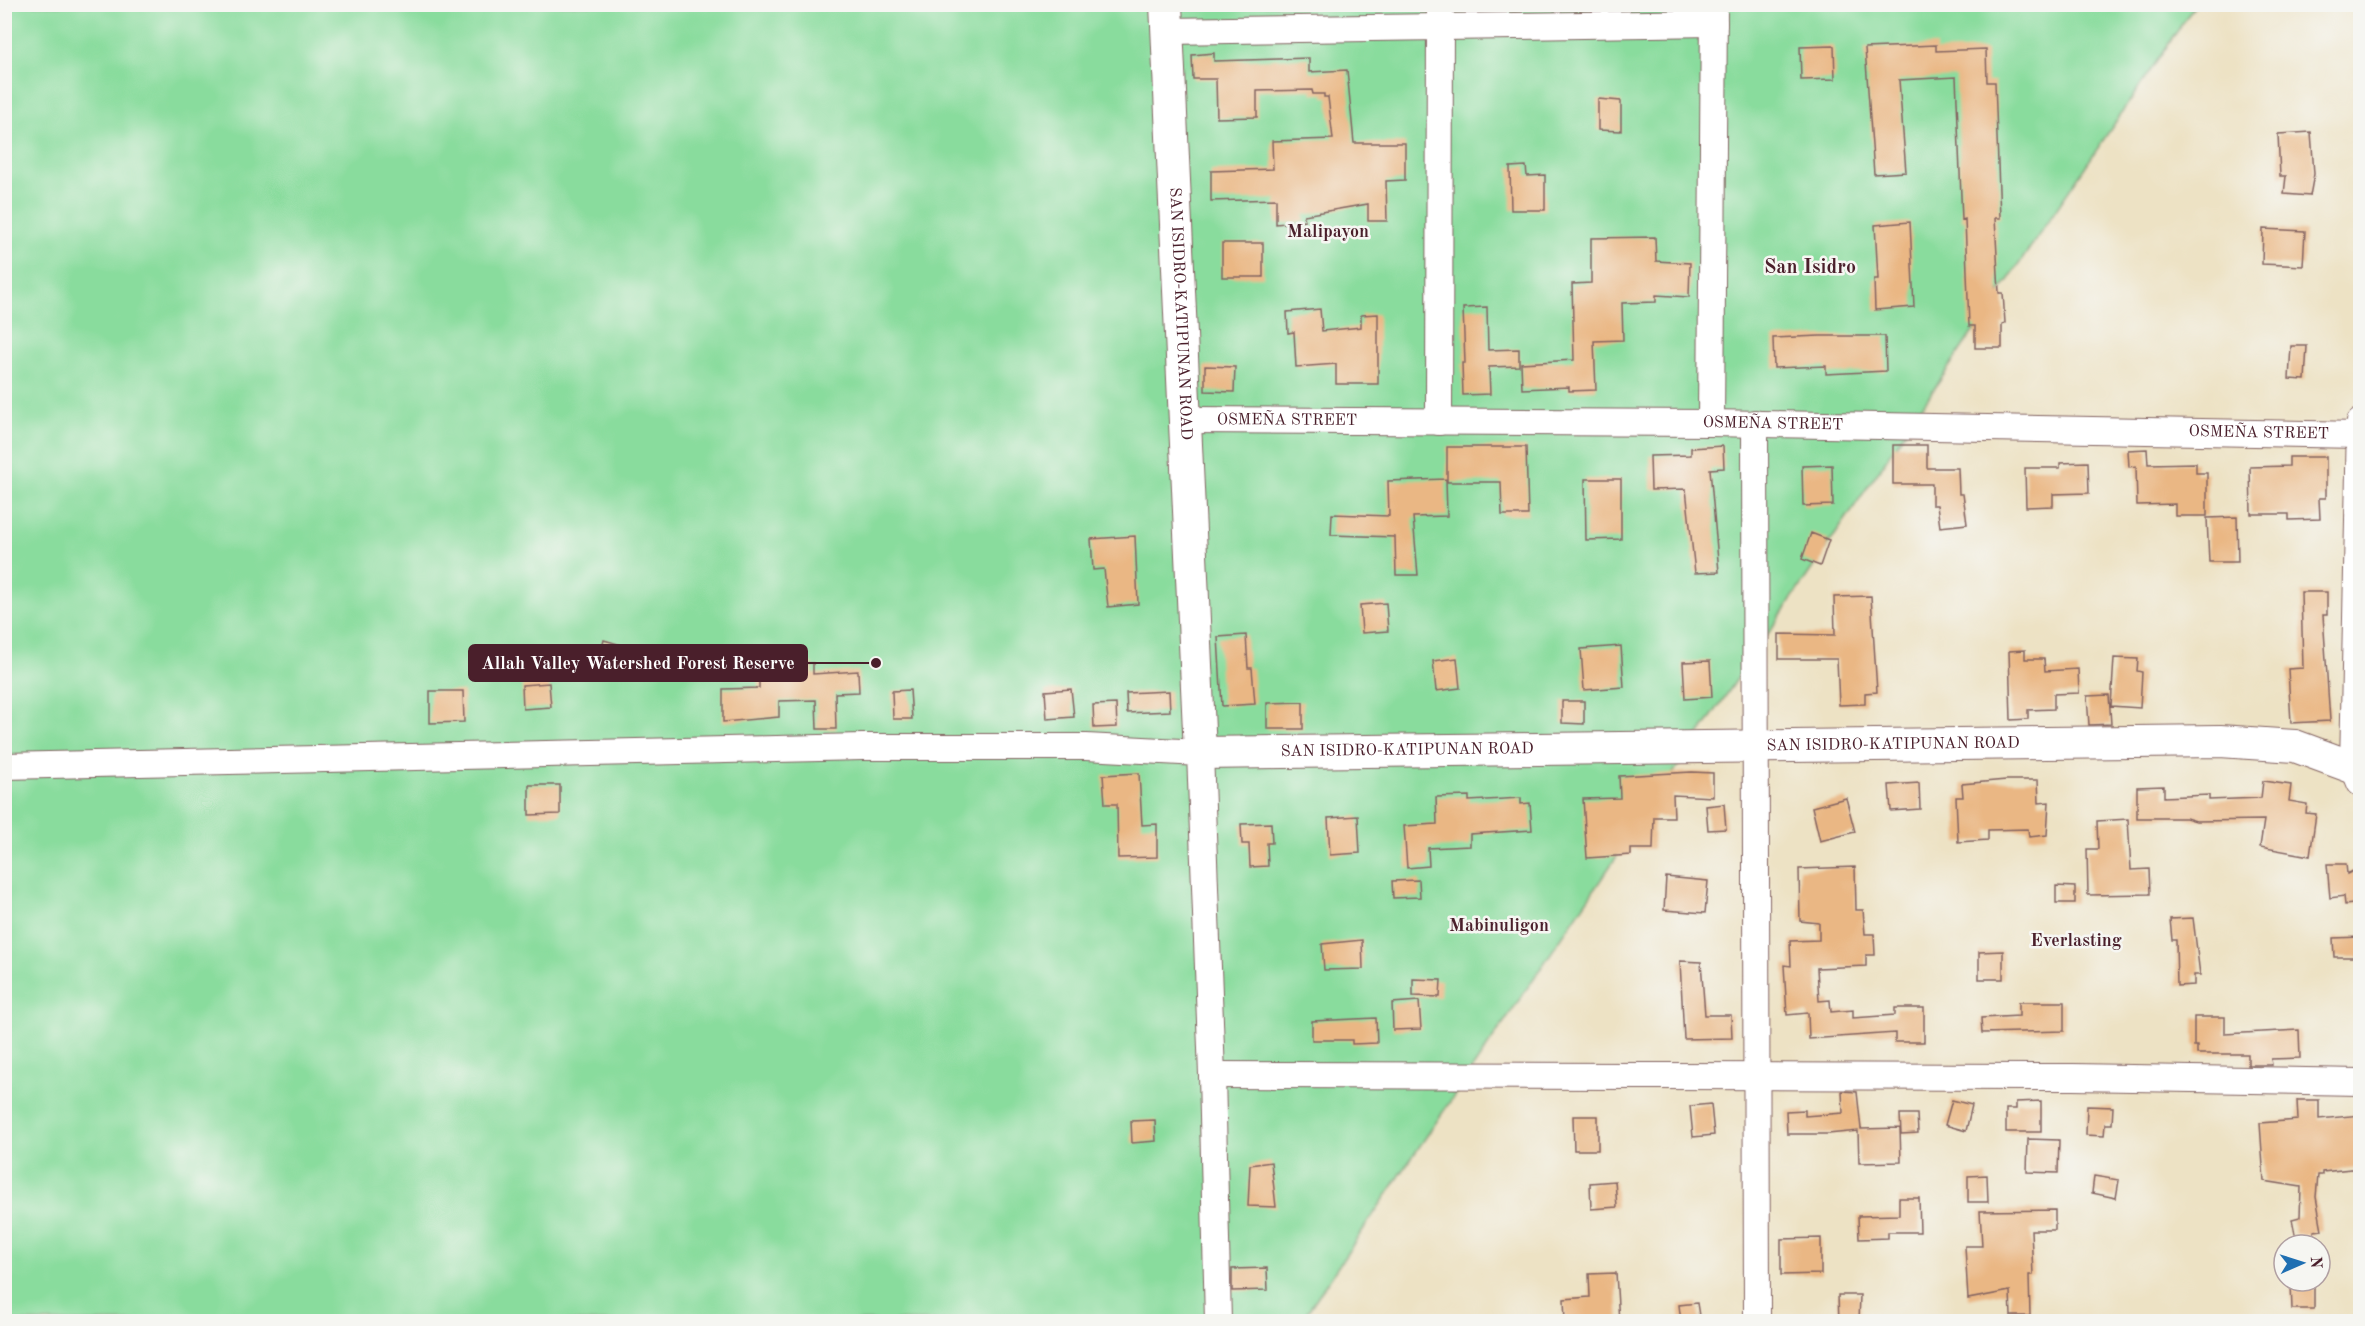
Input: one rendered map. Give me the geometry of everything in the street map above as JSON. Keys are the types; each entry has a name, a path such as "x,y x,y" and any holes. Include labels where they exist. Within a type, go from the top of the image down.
{"street":[{"path":"1167,18 1714,14 1712,423"},
{"path":"1439,422 1440,16"},
{"name":"SAN ISIDRO-KATIPUNAN ROAD","path":"1167,18 1200,753 2261,742 2295,746 2358,773"},
{"name":"OSMEÑA STREET","path":"1185,420 1755,423 2360,435"},
{"path":"2358,773 2361,422"},
{"path":"1755,423 1757,1322"},
{"path":"4,766 863,747 1086,747 1200,753 1212,1075 1218,1322"},
{"path":"1212,1075 2073,1077 2361,1082"}],"green space":[{"path":"5,5 2195,5 1301,1321 5,1322"}],"building":[{"path":"1936,45 1936,51 1986,49 1987,82 1995,82 2000,218 1995,218 1999,293 2003,293 2005,323 2002,324 2002,348 1975,348 1975,326 1969,326 1956,77 1899,80 1906,172 1874,174 1865,48"},
{"path":"1834,46 1835,79 1801,80 1800,47"},
{"path":"1214,53 1214,61 1309,58 1309,72 1347,70 1354,143 1405,143 1405,180 1386,181 1387,221 1368,221 1368,204 1304,215 1305,221 1276,224 1276,199 1211,201 1211,171 1273,169 1272,141 1333,139 1328,97 1324,97 1324,94 1313,94 1312,90 1257,91 1257,117 1217,118 1216,79 1193,79 1192,55"},
{"path":"1598,99 1621,101 1621,131 1598,130"},
{"path":"2311,132 2314,174 2310,196 2284,194 2286,176 2280,176 2278,134"},
{"path":"1526,166 1527,176 1545,175 1545,210 1511,210 1510,167"},
{"path":"1910,222 1914,307 1875,310 1874,279 1878,279 1875,225"},
{"path":"2263,229 2305,231 2303,266 2262,264"},
{"path":"1655,237 1656,261 1690,263 1689,297 1656,295 1656,302 1622,303 1623,340 1594,341 1596,390 1569,391 1569,387 1522,389 1521,363 1574,360 1572,284 1591,283 1591,238"},
{"path":"1222,243 1263,243 1263,277 1222,277"},
{"path":"1487,307 1488,350 1519,349 1519,366 1489,367 1490,394 1463,395 1462,363 1465,363 1463,308"},
{"path":"1320,309 1322,331 1361,327 1361,315 1378,314 1378,384 1336,384 1336,364 1296,367 1294,332 1288,333 1287,312"},
{"path":"1885,336 1886,371 1826,374 1826,366 1774,368 1773,338"},
{"path":"2291,346 2307,346 2305,380 2289,379"},
{"path":"1205,366 1235,367 1234,392 1205,391"},
{"path":"1893,445 1927,445 1927,468 1958,468 1959,494 1963,494 1967,524 1940,527 1937,505 1932,505 1932,484 1893,484"},
{"path":"1723,446 1724,468 1710,469 1719,572 1695,573 1686,489 1651,490 1650,456 1691,455 1691,448"},
{"path":"1447,447 1526,447 1528,515 1502,515 1501,482 1447,482"},
{"path":"2147,449 2148,464 2196,463 2196,473 2207,473 2207,516 2175,516 2175,504 2137,505 2136,466 2129,467 2128,450"},
{"path":"2289,457 2326,457 2326,498 2319,498 2320,519 2289,520 2289,514 2251,514 2250,467 2289,466"},
{"path":"2088,462 2089,493 2053,494 2053,506 2026,507 2025,468 2060,468 2060,463"},
{"path":"1832,465 1833,505 1803,506 1802,466"},
{"path":"1446,479 1447,516 1413,517 1418,575 1396,575 1395,537 1331,535 1332,514 1389,516 1388,481"},
{"path":"1585,479 1621,479 1621,539 1586,540"},
{"path":"2237,517 2238,562 2209,562 2207,518"},
{"path":"1811,533 1829,540 1820,566 1802,559"},
{"path":"1135,536 1138,604 1108,607 1104,569 1093,570 1091,539"},
{"path":"2301,592 2327,592 2327,615 2323,615 2330,721 2291,723 2288,669 2303,668"},
{"path":"1871,596 1877,692 1865,693 1865,704 1839,705 1837,659 1779,659 1779,634 1835,635 1834,597"},
{"path":"1386,603 1388,631 1362,633 1360,605"},
{"path":"1246,635 1248,668 1252,668 1255,704 1222,706 1218,637"},
{"path":"604,640 625,646 620,665 599,659"},
{"path":"1621,646 1624,687 1584,690 1581,649"},
{"path":"2025,650 2025,659 2044,659 2045,671 2078,669 2079,693 2054,694 2054,709 2028,710 2028,719 2011,720 2009,651"},
{"path":"1457,658 1460,688 1436,691 1433,661"},
{"path":"2114,658 2138,659 2137,671 2142,672 2140,708 2111,706"},
{"path":"1710,661 1712,697 1685,699 1683,662"},
{"path":"782,663 813,663 813,674 858,671 859,692 835,693 836,729 817,729 816,700 779,701 779,717 723,722 723,689 759,688 759,675 782,675"},
{"path":"549,683 551,707 523,709 522,685"},
{"path":"1071,689 1074,717 1047,719 1045,691"},
{"path":"910,690 912,719 893,719 892,691"},
{"path":"430,691 463,691 464,722 430,723"},
{"path":"1169,691 1170,711 1127,713 1126,693"},
{"path":"2109,695 2111,724 2089,725 2087,696"},
{"path":"1562,701 1584,701 1584,724 1562,723"},
{"path":"1303,702 1303,729 1267,729 1267,703"},
{"path":"1116,704 1117,727 1094,728 1093,705"},
{"path":"1139,773 1142,825 1157,824 1157,857 1118,858 1117,804 1105,804 1103,775"},
{"path":"1713,773 1713,797 1673,795 1674,817 1654,817 1653,849 1631,849 1631,855 1587,858 1583,799 1620,798 1619,776"},
{"path":"2038,780 2039,803 2049,802 2047,835 2029,837 2028,829 1988,830 1988,840 1958,842 1956,797 1963,797 1962,784"},
{"path":"2263,781 2291,785 2289,801 2307,804 2306,813 2316,814 2310,856 2260,847 2264,820 2196,821 2186,818 2137,818 2137,787 2164,786 2164,797 2209,795 2209,800 2261,798"},
{"path":"1919,783 1920,809 1891,811 1889,785"},
{"path":"529,785 560,785 560,814 529,815"},
{"path":"1469,796 1469,801 1521,798 1521,804 1530,803 1532,830 1470,834 1470,846 1428,848 1429,866 1407,868 1404,826 1437,824 1436,797"},
{"path":"1846,798 1855,832 1820,841 1812,807"},
{"path":"1724,804 1726,829 1708,830 1706,806"},
{"path":"1358,816 1360,853 1330,855 1328,818"},
{"path":"2128,819 2131,870 2149,869 2150,894 2088,895 2087,849 2098,849 2097,821"},
{"path":"1271,823 1272,843 1267,843 1268,866 1250,867 1249,844 1242,844 1241,824"},
{"path":"2327,864 2346,864 2347,874 2361,867 2361,903 2345,905 2344,896 2330,898"},
{"path":"1855,867 1856,910 1863,910 1865,934 1874,934 1875,955 1866,955 1866,966 1817,968 1819,1001 1830,1000 1831,1012 1853,1010 1853,1018 1895,1015 1895,1008 1924,1008 1924,1042 1895,1042 1895,1033 1809,1039 1808,1013 1787,1015 1784,965 1791,966 1790,941 1819,940 1819,923 1800,921 1799,869"},
{"path":"1666,877 1708,881 1705,913 1664,910"},
{"path":"1419,880 1420,897 1393,898 1392,881"},
{"path":"2056,886 2075,887 2075,903 2056,903"},
{"path":"2193,918 2200,975 2194,975 2194,985 2177,986 2176,940 2172,940 2170,919"},
{"path":"2361,937 2361,957 2334,957 2333,938"},
{"path":"1362,940 1363,969 1324,970 1322,944"},
{"path":"2003,951 2003,979 1979,979 1979,952"},
{"path":"1680,961 1701,962 1705,1015 1731,1015 1732,1038 1684,1039"},
{"path":"1413,979 1441,980 1440,997 1413,996"},
{"path":"1419,1001 1421,1029 1393,1030 1392,1003"},
{"path":"2019,1002 2064,1002 2064,1031 1982,1033 1981,1018 2019,1016"},
{"path":"2194,1017 2225,1017 2225,1034 2299,1030 2300,1058 2271,1059 2272,1065 2248,1065 2248,1054 2197,1054 2197,1046 2194,1046"},
{"path":"1376,1018 1377,1043 1352,1044 1352,1040 1312,1040 1312,1021"},
{"path":"1842,1091 1857,1092 1861,1129 1900,1128 1901,1162 1859,1163 1858,1131 1787,1134 1786,1111 1805,1110 1805,1116 1843,1113"},
{"path":"1952,1100 1972,1105 1966,1131 1945,1125"},
{"path":"2297,1100 2319,1100 2319,1119 2361,1115 2361,1168 2322,1172 2322,1175 2318,1175 2316,1197 2322,1230 2314,1231 2314,1233 2295,1233 2292,1219 2300,1217 2301,1187 2264,1181 2260,1123 2298,1120"},
{"path":"2041,1101 2041,1132 2006,1132 2006,1109 2016,1109 2016,1102"},
{"path":"1711,1104 1714,1135 1693,1137 1690,1106"},
{"path":"2087,1106 2113,1107 2112,1124 2105,1124 2104,1136 2086,1135"},
{"path":"1900,1114 1917,1114 1918,1133 1901,1134"},
{"path":"1573,1116 1598,1116 1598,1150 1574,1150"},
{"path":"1155,1120 1156,1141 1132,1143 1131,1121"},
{"path":"2028,1139 2059,1140 2058,1173 2027,1172"},
{"path":"1271,1162 1276,1207 1248,1206 1250,1165"},
{"path":"1987,1175 1988,1202 1968,1202 1968,1176"},
{"path":"2094,1176 2119,1180 2116,1198 2092,1193"},
{"path":"1615,1181 1617,1207 1591,1209 1590,1183"},
{"path":"1899,1198 1919,1198 1920,1232 1888,1232 1888,1238 1859,1239 1858,1216 1899,1215"},
{"path":"2055,1210 2055,1230 2031,1230 2033,1275 2029,1275 2030,1316 2011,1316 2010,1291 1968,1299 1965,1246 1982,1246 1980,1211"},
{"path":"1821,1238 1821,1274 1781,1275 1781,1239"},
{"path":"1267,1268 1268,1290 1232,1291 1232,1269"},
{"path":"1616,1273 1619,1322 1565,1322 1564,1299 1590,1297 1589,1274"},
{"path":"2291,1293 2314,1293 2314,1309 2292,1309"},
{"path":"1838,1295 1860,1295 1859,1322 1839,1322"},
{"path":"1697,1303 1700,1322 1681,1322 1679,1305"}],"place":[{"name":"Allah Valley Watershed Forest Reserve","path":"876,663"}],"district":[{"name":"Malipayon","path":"1328,232"},
{"name":"San Isidro","path":"1810,268"},
{"name":"Mabinuligon","path":"1499,926"},
{"name":"Everlasting","path":"2076,941"}]}
